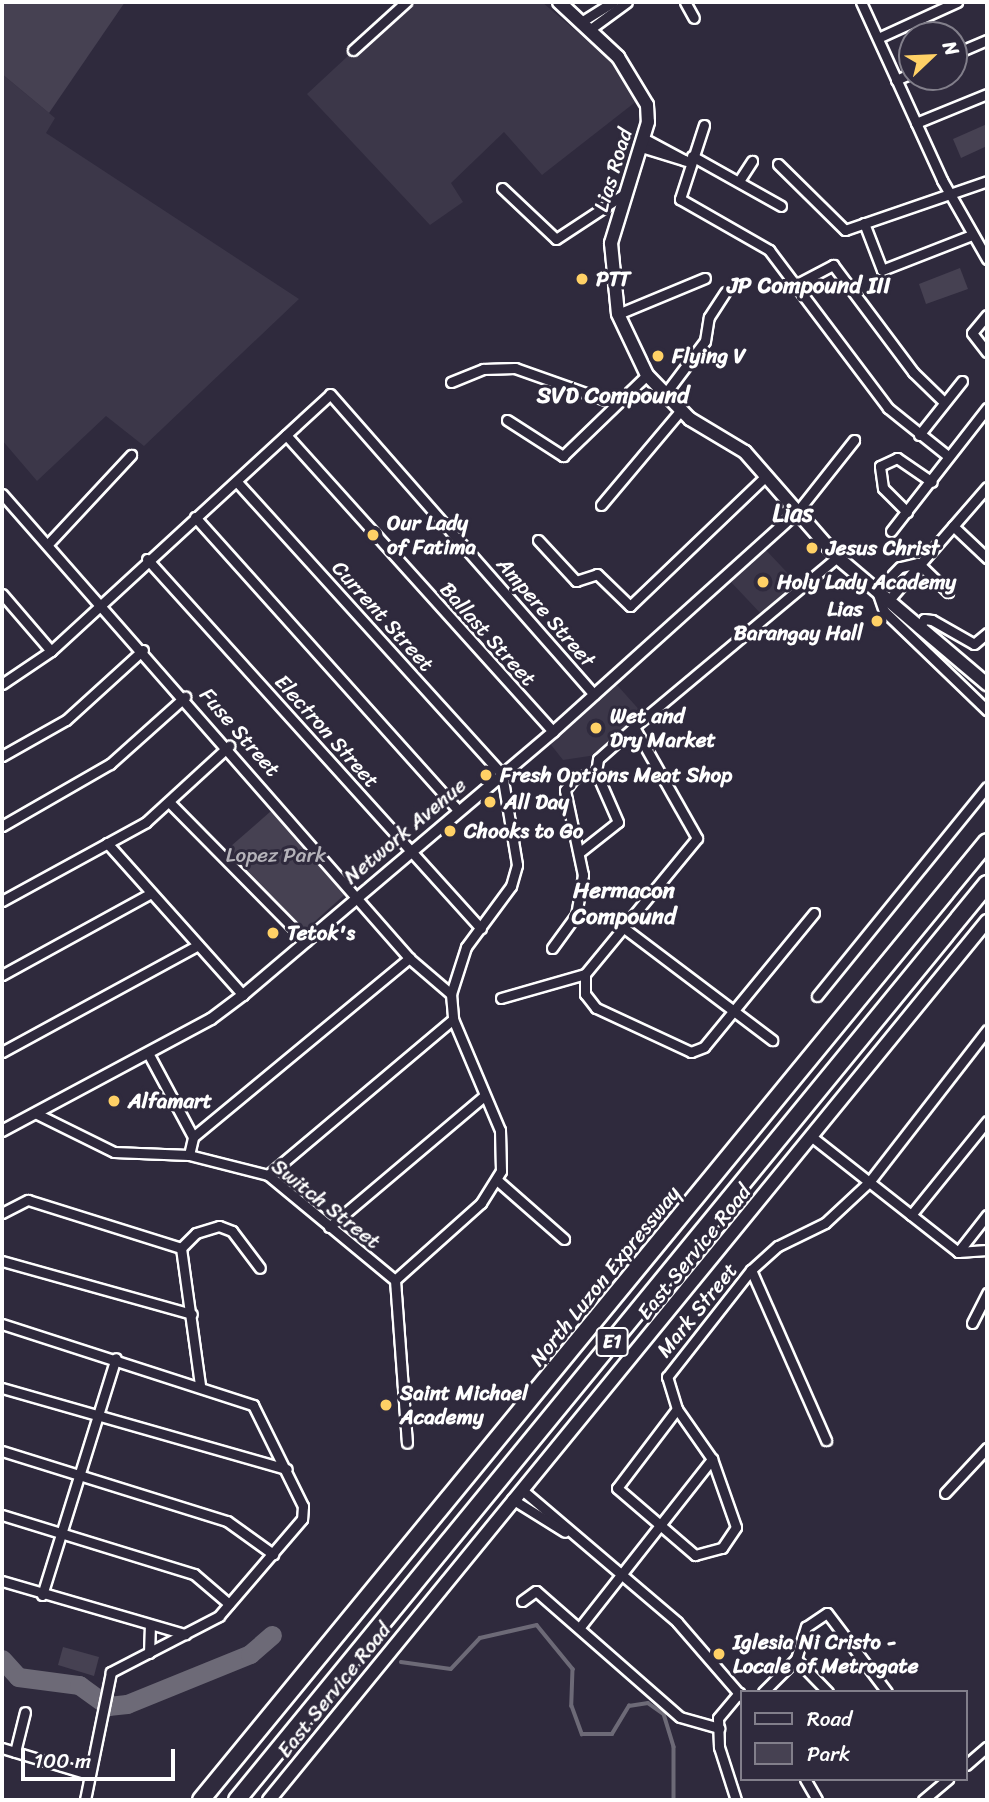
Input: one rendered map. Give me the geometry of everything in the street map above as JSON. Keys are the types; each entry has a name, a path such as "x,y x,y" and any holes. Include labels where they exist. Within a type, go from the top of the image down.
{"highway":[{"name":"North Luzon Expressway","path":"201,1800 987,842"},
{"name":"E1","path":"237,1800 987,884"},
{"path":"188,1800 258,1730"}],"main road":[{"name":"Lias Road","path":"559,2 618,57 647,105 642,143 622,195 611,243 618,314 647,375 681,410 730,440 838,557 987,684"},
{"name":"East Service Road","path":"269,1800 987,921"}],"street":[{"path":"353,50 406,2"},
{"path":"585,26 613,2"},
{"path":"585,26 627,2"},
{"path":"685,2 694,18"},
{"path":"861,2 947,190 987,259"},
{"path":"878,38 957,2"},
{"path":"968,48 987,40"},
{"path":"916,123 987,96"},
{"path":"704,125 688,159 680,199 768,250 797,284 862,377 919,435 948,456"},
{"path":"642,143 739,181 781,206"},
{"path":"739,181 752,161"},
{"path":"778,164 845,230 947,190 987,181"},
{"path":"502,188 556,239 622,195"},
{"path":"864,223 882,270 972,235"},
{"path":"797,284 833,265 914,372 944,402"},
{"path":"618,314 705,278"},
{"path":"665,394 705,341 709,317 725,292"},
{"path":"987,315 972,333 987,352"},
{"path":"451,382 483,369 515,369 614,403"},
{"path":"506,420 563,456 614,403 647,375"},
{"path":"919,435 962,381"},
{"name":"Ampere Street","path":"286,435 334,395 594,694"},
{"path":"891,531 932,482 948,456 987,408"},
{"path":"601,505 681,410"},
{"path":"2,684 51,651 102,605 146,559 237,482 286,435"},
{"name":"Ballast Street","path":"286,435 552,732"},
{"path":"797,512 854,440"},
{"path":"48,544 131,455"},
{"path":"906,512 883,488 880,466 897,458 932,482"},
{"path":"538,540 576,581 597,574 630,606 766,476"},
{"name":"Current Street","path":"237,482 502,774"},
{"path":"888,601 918,563 986,490"},
{"name":"Fuse Street","path":"2,494 229,746 409,958 451,994"},
{"name":"Network Avenue","path":"2,1130 148,1054 243,995 552,732 797,512"},
{"path":"195,517 458,810"},
{"path":"953,526 987,558"},
{"path":"580,852 618,822 596,772 597,759 838,557"},
{"name":"Electron Street","path":"146,559 481,928"},
{"path":"918,563 900,567 877,591 884,611 987,709"},
{"path":"918,563 948,592"},
{"path":"2,594 51,651"},
{"path":"919,628 924,619 932,620 974,644 987,634"},
{"path":"2,756 65,720 143,650"},
{"path":"2,826 110,764 185,697"},
{"path":"501,998 584,974 620,925 697,838 634,727"},
{"path":"2,901 107,843 170,803 229,746"},
{"path":"552,948 565,936 581,899 580,852 565,790 575,778 596,772"},
{"path":"407,1443 395,1280 498,1181 500,1130 453,1019 451,994 466,947 481,928 517,865 502,774"},
{"path":"817,996 987,787"},
{"path":"170,803 306,941"},
{"path":"107,843 243,995"},
{"path":"2,975 151,893"},
{"path":"584,974 585,993 596,1008 691,1052 704,1047 814,913"},
{"path":"620,925 772,1040"},
{"path":"2,1052 198,945"},
{"path":"189,1155 193,1137 409,958"},
{"path":"268,1175 453,1019"},
{"name":"Mark Street","path":"657,1524 695,1555 732,1540 736,1527 712,1459 677,1409 667,1377 751,1270 778,1246 825,1223 870,1181 987,1030"},
{"path":"148,1054 193,1137"},
{"path":"328,1227 484,1096"},
{"name":"Switch Street","path":"35,1113 114,1152 189,1155 268,1175 395,1280"},
{"path":"911,1215 987,1121"},
{"path":"812,1137 958,1252 987,1250"},
{"path":"498,1181 564,1239"},
{"path":"2,1213 28,1200 181,1248"},
{"path":"958,1252 987,1215"},
{"path":"181,1248 196,1233 219,1226 232,1231 260,1268"},
{"path":"181,1248 200,1385"},
{"path":"2,1261 192,1314"},
{"path":"751,1270 826,1440"},
{"path":"972,1324 987,1293"},
{"path":"2,1324 200,1385 253,1405 287,1469 302,1519 229,1604 186,1634 111,1672 99,1710 85,1800"},
{"path":"42,1595 116,1358"},
{"path":"2,1388 97,1418 287,1469"},
{"path":"657,1524 617,1488 677,1409"},
{"path":"945,1493 987,1448"},
{"path":"2,1451 227,1521 273,1554"},
{"path":"580,1627 657,1524 712,1459"},
{"path":"517,1494 620,1572 677,1622 740,1694"},
{"path":"2,1515 194,1574 229,1604"},
{"path":"2,1581 150,1627 186,1634"},
{"path":"522,1601 536,1591 680,1717 719,1728"},
{"path":"765,1690 796,1659 806,1627 827,1613 885,1690"},
{"path":"149,1653 150,1627"},
{"path":"796,1659 826,1690"},
{"path":"736,1800 718,1718 740,1696"},
{"path":"15,1752 25,1712"},
{"path":"968,1763 987,1747"},
{"path":"2,1748 88,1774"},
{"path":"806,1781 817,1800"},
{"path":"923,1800 946,1781"}],"shaded area":[{"path":"406,2 542,2 617,66 638,100 542,175 504,132 451,183 463,202 430,225 307,94"},
{"path":"2,74 55,118 46,133 299,299 144,446 106,416 37,481 2,440"},
{"name":"Holy Lady Academy","path":"765,549 797,583 763,616 730,581"},
{"name":"Wet and Dry Market","path":"617,685 643,714 596,755 563,760 548,741"}],"green space":[{"path":"2,2 125,2 49,113 2,74"},
{"path":"987,124 987,146 961,158 953,139"},
{"path":"960,268 968,289 926,304 919,284"},
{"name":"Lopez Park","path":"279,804 352,888 303,932 223,853"},
{"path":"63,1647 99,1657 94,1676 58,1665"}],"waterway":[{"path":"401,1662 451,1669 480,1638 537,1625 573,1669 572,1706 582,1734 612,1734 629,1706 648,1703 664,1714 674,1747 674,1800"},
{"path":"2,1659 18,1677 79,1685 108,1706 127,1704 250,1654 272,1635"}],"place":[{"name":"PTT","path":"582,279"},
{"name":"Flying V","path":"658,356"},
{"name":"Our Lady of Fatima","path":"373,535"},
{"name":"Jesus Christ","path":"812,548"},
{"name":"Holy Lady Academy","path":"763,582"},
{"name":"Lias Barangay Hall","path":"877,621"},
{"name":"Wet and Dry Market","path":"596,728"},
{"name":"Fresh Options Meat Shop","path":"486,775"},
{"name":"All Day","path":"490,802"},
{"name":"Chooks to Go","path":"450,831"},
{"name":"Tetok's","path":"273,933"},
{"name":"Alfamart","path":"114,1101"},
{"name":"Saint Michael Academy","path":"386,1405"},
{"name":"Iglesia Ni Cristo - Locale of Metrogate","path":"719,1654"}],"district":[{"name":"JP Compound III","path":"809,286"},
{"name":"SVD Compound","path":"613,396"},
{"name":"Lias","path":"793,514"},
{"name":"Hermacon Compound","path":"624,904"}]}
